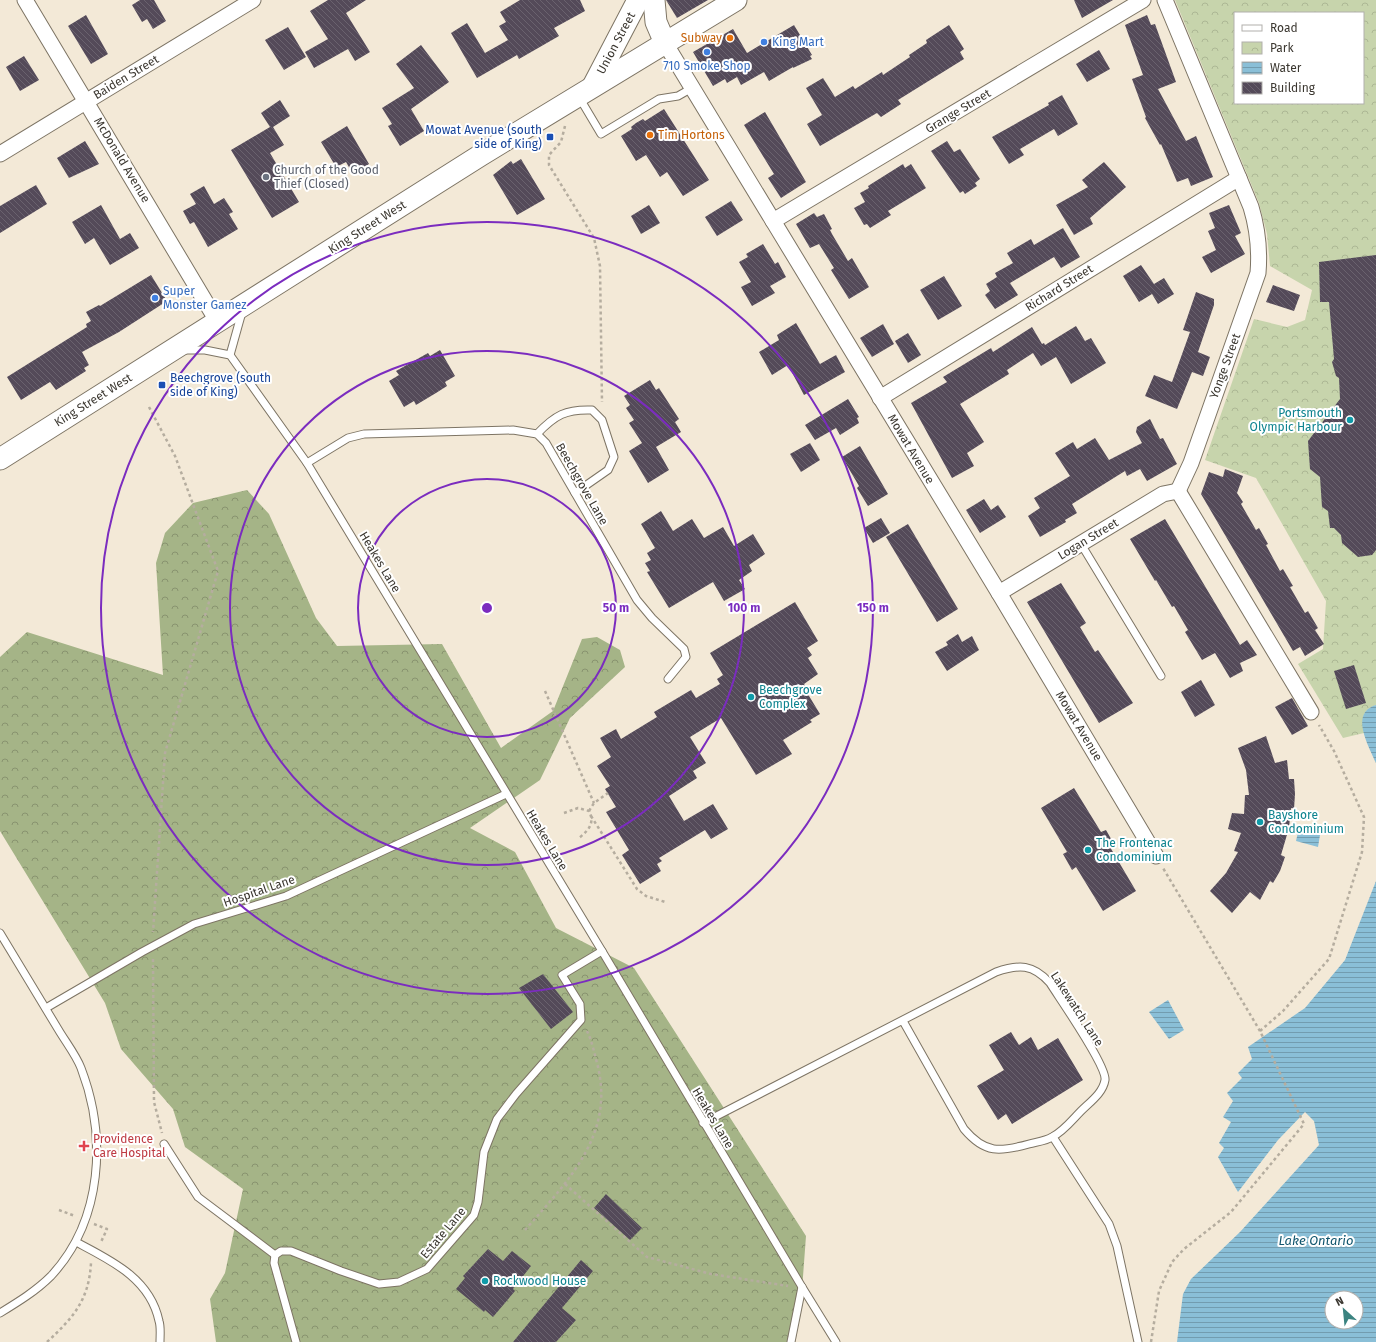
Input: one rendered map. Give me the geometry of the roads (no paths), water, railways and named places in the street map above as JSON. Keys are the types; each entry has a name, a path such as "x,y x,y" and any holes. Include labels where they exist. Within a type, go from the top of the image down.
{"main road":[{"name":"Union Street","path":"585,91 638,0"},
{"name":"Union Street","path":"654,0 656,22 665,43"},
{"name":"King Street West","path":"0,458 585,91 736,0"}],"street":[{"name":"McDonald Avenue","path":"25,0 217,321"},
{"name":"Baiden Street","path":"0,154 253,0"},
{"name":"Grange Street","path":"773,221 1143,0"},
{"name":"Yonge Street","path":"1165,0 1251,207 1258,231 1260,253 1258,273 1191,463 1178,491"},
{"name":"Mowat Avenue","path":"665,43 999,593 1156,856"},
{"name":"Richard Street","path":"880,398 1239,178"},
{"name":"Logan Street","path":"999,593 1162,494 1178,491"},
{"path":"1178,491 1311,712"}],"lane":[{"path":"585,91 601,134 659,99 678,96 692,88"},
{"path":"173,350 205,350 230,354 244,304"},
{"name":"Heakes Lane","path":"230,354 307,463 836,1342"},
{"path":"307,463 348,438 364,434 513,430 537,434 547,424 564,412 578,409 592,410 602,420 614,457 608,470 575,493"},
{"name":"Beechgrove Lane","path":"537,434 546,443 637,600 652,618 684,649 686,657 668,679"},
{"path":"1081,544 1161,676"},
{"name":"Hospital Lane","path":"46,1008 194,924 286,896 506,794"},
{"path":"0,933 81,1067 94,1112 98,1149 95,1179 84,1220 76,1242 66,1258 28,1297 0,1313"},
{"name":"Estate Lane","path":"275,1255 281,1251 291,1251 379,1284 399,1282 427,1269 474,1215 478,1202 484,1152 496,1119 581,1020 580,1004 562,975 602,951"},
{"name":"Lakewatch Lane","path":"704,1123 903,1022 996,972 1022,966 1033,968 1044,975 1050,983 1098,1060 1105,1079 1102,1089 1096,1097 1053,1137 1008,1150 996,1150 985,1147 973,1140 964,1129 903,1022"},
{"path":"1053,1137 1109,1224 1117,1246 1138,1342"},
{"path":"164,1144 198,1197 275,1255 274,1263 296,1342"},
{"path":"76,1242 118,1264 137,1280 152,1298 160,1321 160,1342"},
{"path":"791,1342 802,1287"}],"water":[{"path":"1376,705 1376,763 1363,731 1362,722 1368,709"},
{"path":"1299,828 1321,829 1318,847 1296,841"},
{"name":"Lake Ontario","path":"1376,881 1376,1342 1177,1342 1183,1294 1191,1279 1240,1232 1319,1145 1314,1121 1305,1112 1278,1140 1238,1192 1218,1157 1224,1148 1219,1143 1231,1122 1223,1117 1233,1101 1227,1093 1242,1078 1238,1073 1252,1059 1248,1047 1305,1008 1345,960"},
{"path":"1168,1000 1184,1030 1169,1039 1149,1012"}],"place":[{"name":"Subway","path":"730,38"},
{"name":"King Mart","path":"764,42"},
{"name":"710 Smoke Shop","path":"707,52"},
{"name":"Tim Hortons","path":"650,135"},
{"name":"Mowat Avenue (south side of King)","path":"550,137"},
{"name":"Church of the Good Thief (Closed)","path":"266,177"},
{"name":"Super Monster Gamez","path":"155,298"},
{"name":"Beechgrove (south side of King)","path":"162,385"},
{"name":"Portsmouth Olympic Harbour","path":"1350,420"},
{"name":"Beechgrove Complex","path":"751,697"},
{"name":"Bayshore Condominium","path":"1260,822"},
{"name":"The Frontenac Condominium","path":"1088,850"},
{"name":"Providence Care Hospital","path":"84,1146"},
{"name":"Rockwood House","path":"485,1281"}]}
